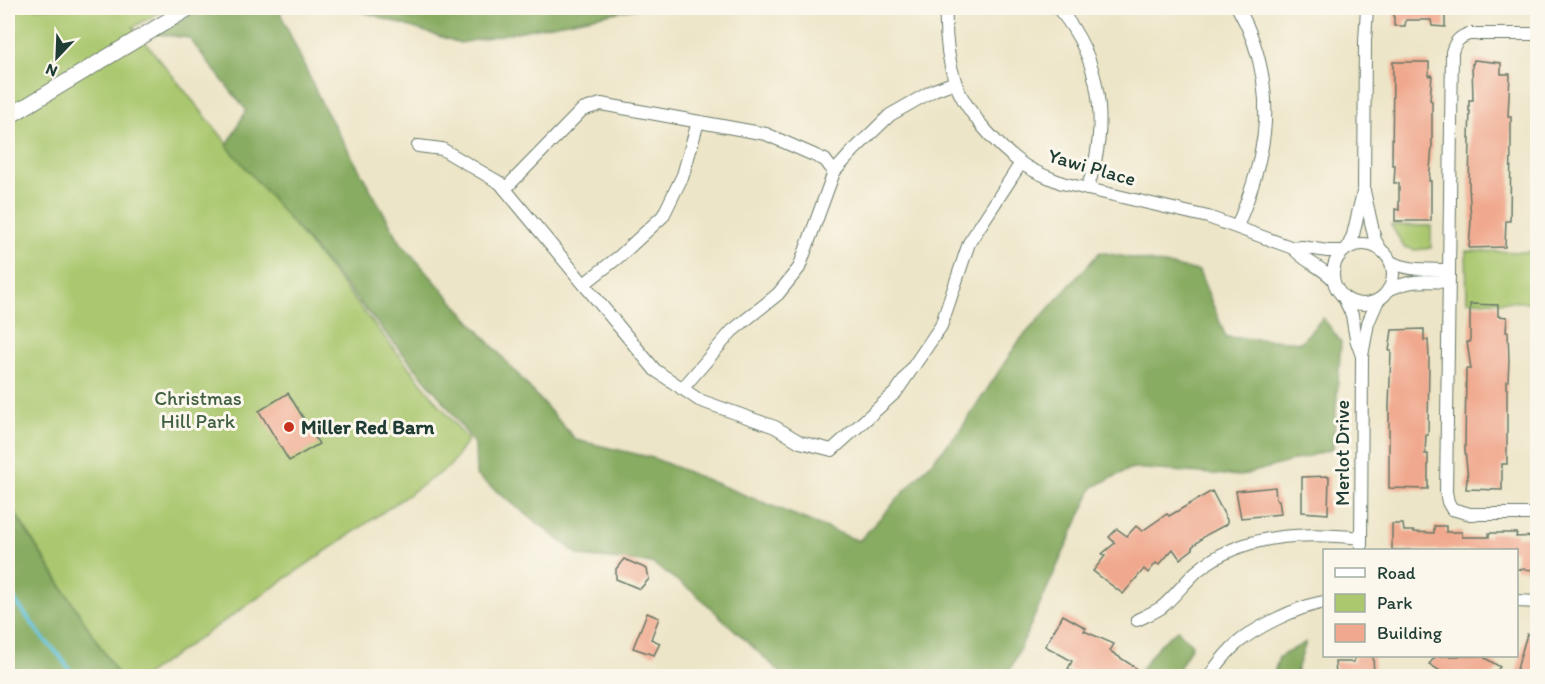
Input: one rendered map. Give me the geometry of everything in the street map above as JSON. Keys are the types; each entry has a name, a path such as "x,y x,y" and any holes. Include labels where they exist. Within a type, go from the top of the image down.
{"street":[{"path":"8,117 189,8"},
{"name":"Yawi Place","path":"946,8 945,29 948,54 955,82 968,107 984,128 1001,147 1021,163 1041,175 1062,183 1208,217 1293,248"},
{"path":"1058,8 1083,44 1092,65 1097,89 1100,109 1099,130 1096,154 1087,189"},
{"path":"1238,8 1258,54 1265,106 1261,156 1238,227"},
{"path":"1333,279 1333,266 1336,259 1353,236 1364,191 1366,9"},
{"path":"1538,34 1469,34 1462,36 1454,46 1451,60 1446,492 1452,509 1470,514 1538,514"},
{"path":"682,389 732,331 778,294 799,268 834,172 890,115 934,90 955,82"},
{"path":"505,189 582,110 601,104 766,134 825,160 834,172"},
{"path":"584,284 621,255 663,216 683,175 698,122"},
{"path":"418,146 442,149 500,183 655,370 699,400 775,427 800,442 832,450 896,392 941,326 969,243 1021,163"},
{"path":"1364,191 1375,240 1381,250"},
{"path":"1293,248 1328,251 1345,249 1363,243 1373,245 1388,256 1390,262 1393,275 1388,291"},
{"path":"1293,248 1299,255 1333,279"},
{"path":"1390,262 1402,267 1448,276"},
{"path":"1388,291 1416,280 1448,276"},
{"name":"Merlot Drive","path":"1333,279 1337,291 1344,297 1352,315 1356,339 1362,356"},
{"name":"Merlot Drive","path":"1361,544 1362,356 1368,323 1378,300 1388,291"},
{"path":"1344,297 1359,304 1378,300"},
{"path":"1137,620 1161,608 1199,569 1243,544 1289,536 1344,536 1361,544"},
{"path":"1518,601 1538,602"},
{"path":"1210,676 1234,646 1248,636 1265,625 1296,611 1323,602"}],"green space":[{"name":"Christmas Hill Park","path":"8,8 168,8 133,27 468,440 450,466 144,676 119,676 8,502"},
{"path":"203,8 278,8 321,102 401,243 576,440 653,458 859,541 959,432 1019,341 1100,252 1199,271 1226,337 1301,342 1323,318 1341,342 1333,449 1240,476 1132,468 1093,487 1009,676 784,676 696,594 652,563 580,556 476,475 475,445 444,402 227,146 246,110 189,38 157,34"},
{"path":"351,8 639,8 460,43"},
{"path":"1391,225 1431,226 1431,248 1415,250 1404,247"},
{"path":"1466,251 1537,252 1537,302 1467,301"},
{"path":"8,502 119,676 8,676"},
{"path":"1178,630 1192,645 1175,676 1136,676 1158,646"},
{"path":"1306,642 1295,676 1273,676 1279,657"}],"building":[{"path":"1394,8 1445,8 1445,27 1432,26 1431,20 1406,20 1405,26 1394,26"},
{"path":"1474,60 1501,63 1501,74 1510,74 1508,117 1511,117 1510,221 1506,221 1505,247 1469,248 1471,221 1469,100 1473,100 1472,64"},
{"path":"1393,62 1429,62 1429,76 1432,75 1430,100 1432,101 1432,146 1429,181 1431,181 1431,221 1395,221 1395,209 1399,210 1399,183 1394,183 1395,165 1392,165"},
{"path":"1470,304 1498,305 1498,316 1507,317 1509,360 1507,464 1502,464 1502,490 1466,489 1468,479 1465,450 1466,369 1471,369 1467,342 1470,342"},
{"path":"1424,329 1424,340 1428,340 1429,357 1428,435 1426,435 1425,454 1428,454 1428,489 1389,488 1391,351 1389,351 1392,330"},
{"name":"Miller Red Barn","path":"288,393 319,444 289,461 259,411"},
{"path":"1329,476 1328,514 1302,512 1302,477"},
{"path":"1275,487 1281,514 1241,518 1236,491"},
{"path":"1212,491 1227,524 1206,535 1180,559 1173,549 1159,565 1156,563 1148,573 1144,569 1123,594 1093,571 1105,556 1102,554 1115,543 1109,537 1117,529 1127,536 1136,526 1142,531 1167,514 1169,516"},
{"path":"1392,524 1403,524 1404,531 1434,533 1434,526 1446,526 1446,532 1462,532 1462,537 1489,537 1489,533 1517,533 1516,537 1538,536 1538,570 1518,569 1518,549 1392,549"},
{"path":"624,559 647,569 649,579 640,589 616,579 616,569"},
{"path":"647,613 659,618 651,639 660,643 654,655 633,648"},
{"path":"1063,615 1086,628 1084,631 1114,644 1110,651 1136,668 1132,676 1082,676 1068,669 1072,661 1045,646"},
{"path":"1527,634 1538,637 1538,676 1515,676"},
{"path":"1354,657 1373,657 1374,676 1336,676 1335,662 1354,662"},
{"path":"1435,657 1484,657 1500,667 1492,676 1448,676 1429,664"}],"waterway":[{"path":"8,591 74,676"}],"place":[{"name":"Miller Red Barn","path":"289,427"}]}
